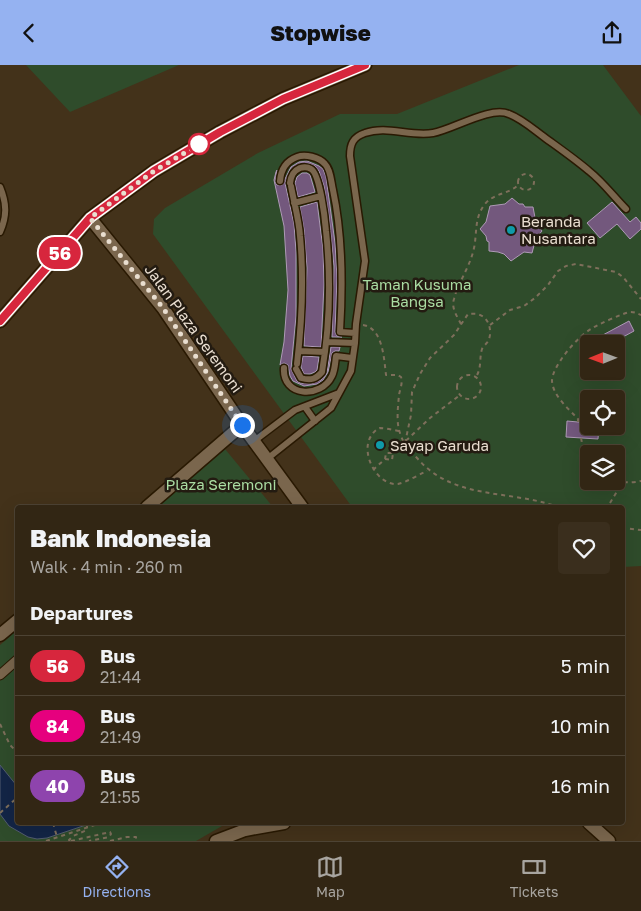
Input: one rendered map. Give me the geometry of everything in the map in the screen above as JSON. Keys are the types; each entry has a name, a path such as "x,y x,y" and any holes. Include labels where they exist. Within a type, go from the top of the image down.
{"street":[{"path":"0,321 90,218 154,171 220,132 283,99 365,65"},
{"name":"Jalan Plaza Seremoni","path":"90,218 163,308 242,425 301,505"},
{"path":"149,505 242,425"},
{"path":"0,635 15,622"},
{"path":"0,675 15,662"},
{"path":"216,841 245,830 273,825"},
{"path":"591,825 609,841"}],"lane":[{"path":"267,459 331,408 346,383 350,371 366,261 350,155 350,145 355,139 364,133 378,130 418,134 432,133 498,111 508,113 522,121 590,171 626,209"},
{"path":"280,181 284,167 296,157 304,155 312,157 326,165 337,207 340,236 342,295 340,332 355,333"},
{"path":"303,167 310,169 315,174 321,196 330,274 327,342 322,372 317,378 308,380 301,378 296,366 302,323 303,277 300,234 291,185 291,176 296,170 303,167"},
{"path":"0,187 5,200 6,217 0,232"},
{"path":"294,203 321,196"},
{"path":"327,342 355,343"},
{"path":"298,351 325,352"},
{"path":"284,368 285,378 289,385 294,389 313,392 321,389 332,377 336,357 352,358"},
{"path":"254,441 295,410 339,393"},
{"path":"305,407 315,421"}],"path":[{"path":"522,174 528,174 533,177 535,183 527,191 521,189 518,185 518,179 522,174"},
{"path":"461,324 453,310 454,299 474,251 478,214 486,203 496,195 518,185"},
{"path":"490,325 510,310 524,306 535,298 558,271 566,266 576,264 616,273 623,277 641,299"},
{"path":"578,422 578,419 560,400 554,390 552,380 558,363 590,329 628,312 635,312 641,315"},
{"path":"404,444 411,415 412,393 420,374 430,358 454,335 468,314 479,314 490,325 489,340 483,347 480,369 476,377"},
{"path":"356,324 367,326 375,332 381,342 386,375 398,375 401,377 399,431 404,444 428,471 449,483 479,492 511,495 551,505"},
{"path":"468,375 476,377 481,383 481,392 475,398 467,399 460,395 457,387 460,379 468,375"},
{"path":"386,459 386,453 393,453 430,418 460,395"},
{"path":"399,431 379,428 374,431 366,447 373,469 391,483 398,483 428,471"},
{"path":"581,438 582,445"},
{"path":"373,469 386,459 392,460 393,453"},
{"path":"625,483 641,481"},
{"path":"610,503 618,490"},
{"path":"625,528 641,530"},
{"path":"0,724 10,745 15,750"},
{"path":"0,813 15,800"},
{"path":"54,825 57,836"},
{"path":"46,841 91,825"},
{"path":"70,841 69,839 73,836 88,830 87,826"},
{"path":"70,841 104,833 110,832 111,834 109,837 89,841"},
{"path":"110,841 127,837 136,837 136,841"}],"green space":[{"path":"26,65 179,65 70,112"},
{"name":"Taman Kusuma Bangsa","path":"519,65 603,65 641,116 641,566 625,567 625,505 351,505 153,234 154,219 165,208 258,153 340,114 397,114"},
{"name":"Plaza Seremoni","path":"225,449 271,505 160,505"},
{"path":"15,632 15,825 226,825 196,841 0,841 0,645"}],"water":[{"path":"0,765 15,784 15,825 86,825 47,838 37,839 28,837 9,826 0,814"}],"building":[{"path":"307,161 323,169 326,177 335,243 337,278 335,332 337,336 342,337 332,337 334,266 324,186 319,171 315,166 308,163 300,163 290,169 299,162"},
{"path":"290,169 285,183 294,224 296,252 296,316 291,369 297,381 311,384 321,380 327,373 331,347 340,347 339,351 332,353 328,372 323,380 317,384 304,386 293,381 288,365 284,363 280,365 284,342 288,290 284,226 274,180 277,170 275,182 277,185 282,185"},
{"path":"302,173 310,175 315,192 298,197 295,183 297,177"},
{"name":"Beranda Nusantara","path":"512,198 525,207 533,207 536,223 542,231 536,238 532,253 524,252 511,261 504,254 489,251 489,242 480,229 486,222 490,206 505,204"},
{"path":"317,202 323,249 324,284 321,347 304,346 307,268 300,207"},
{"path":"612,202 630,222 636,217 641,223 641,229 630,239 617,224 600,238 587,223"},
{"path":"629,321 634,331 625,336 603,335"},
{"path":"303,356 319,357 315,372 304,374 301,367"},
{"path":"567,421 580,422 580,435 598,435 598,439 566,437"}],"bus line":[{"name":"56","path":"0,321 90,218 154,171 220,132 283,99 365,65"}],"place":[{"name":"Beranda Nusantara","path":"511,230"},
{"name":"Sayap Garuda","path":"380,445"}],"route":[{"path":"199,144 203,142 154,171 90,218 163,308 242,425"}]}
